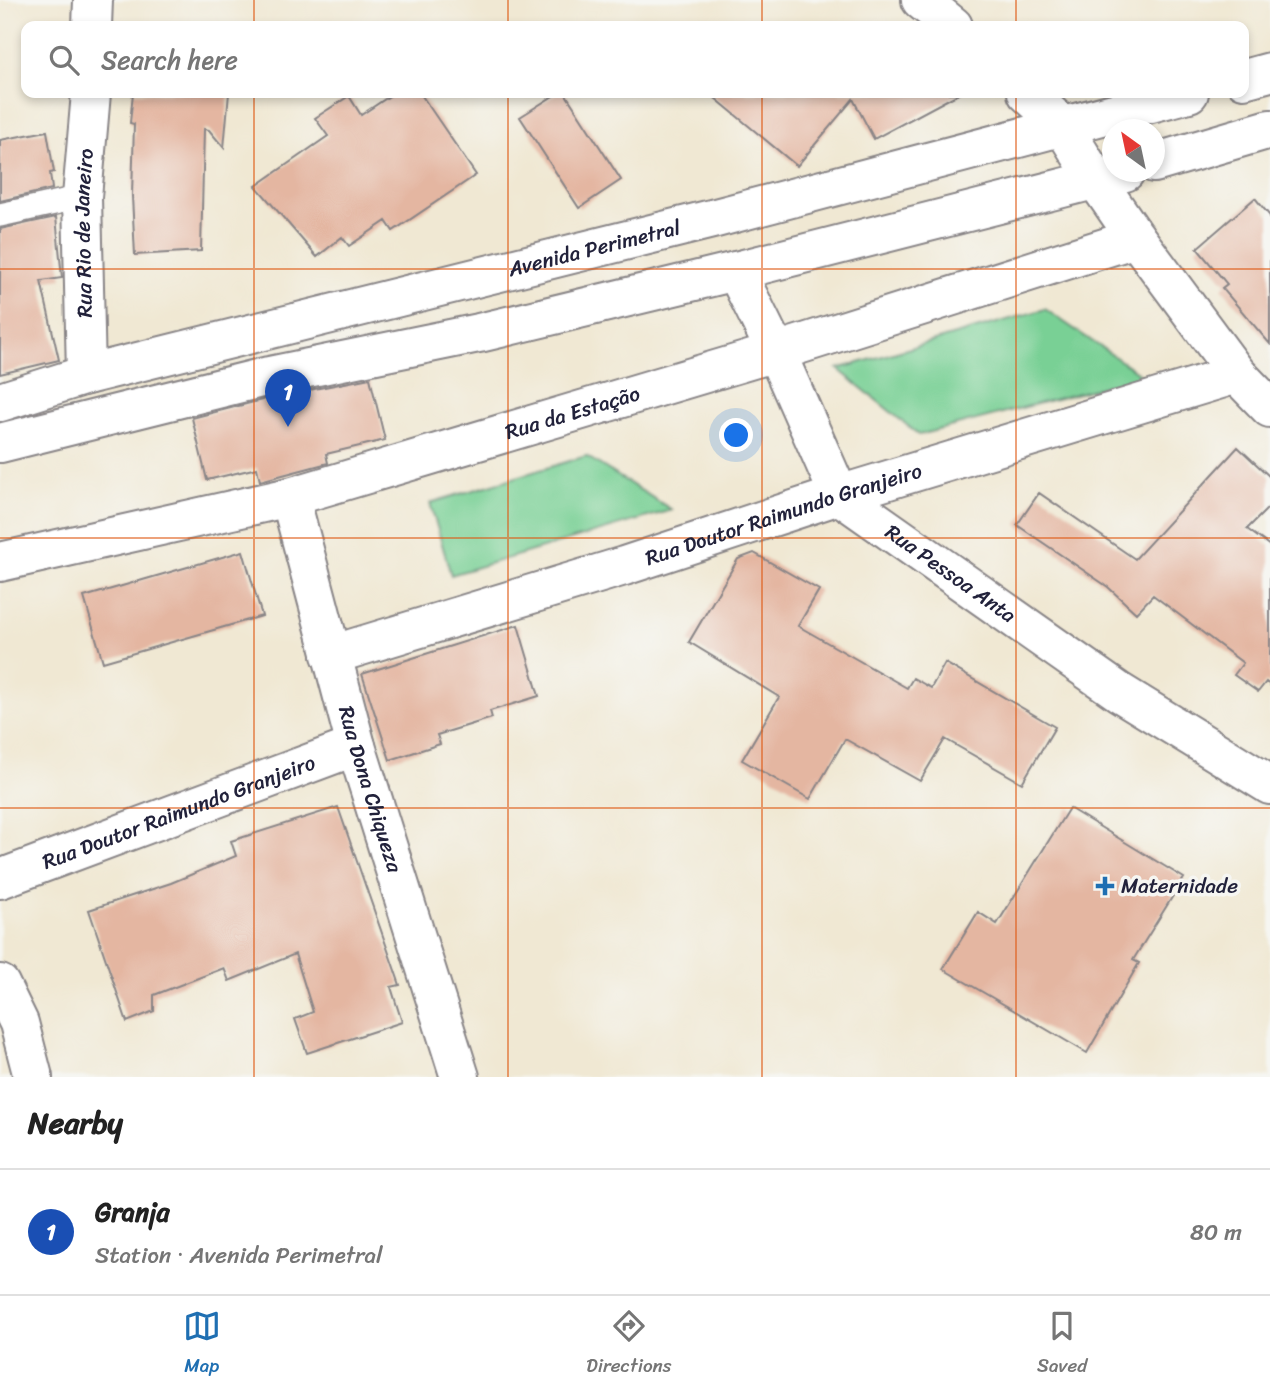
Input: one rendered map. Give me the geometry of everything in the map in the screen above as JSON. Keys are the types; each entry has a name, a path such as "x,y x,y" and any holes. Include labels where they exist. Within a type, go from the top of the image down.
{"street":[{"path":"92,21 93,0"},
{"path":"921,0 947,21"},
{"path":"1249,78 1270,72"},
{"name":"Rua Rio de Janeiro","path":"86,375 82,197 91,98"},
{"path":"1032,98 1102,167"},
{"name":"Avenida Perimetral","path":"0,402 86,375 712,219 1169,98"},
{"path":"1165,160 1270,129"},
{"path":"0,443 270,376 480,333 1102,178"},
{"path":"1113,182 1136,238 1237,374 1270,408"},
{"name":"Rua da Estação","path":"0,562 290,497 776,352 1136,238"},
{"path":"736,271 776,352 839,495"},
{"path":"260,332 270,376"},
{"name":"Rua Doutor Raimundo Granjeiro","path":"331,655 624,566 839,495 1237,374"},
{"name":"Rua Pessoa Anta","path":"839,495 1119,692 1270,785"},
{"name":"Rua Dona Chiqueza","path":"290,497 356,746 460,1077"},
{"name":"Rua Doutor Raimundo Granjeiro","path":"0,879 356,746"},
{"path":"0,984 19,1023 33,1077"}],"lane":[{"path":"0,215 82,197"}],"green space":[{"path":"1045,309 1143,376 919,435 838,369"},
{"path":"586,456 672,510 451,575 430,503"}],"building":[{"path":"132,98 229,98 224,148 209,130 204,129 201,251 135,255 132,196 134,124 130,123"},
{"path":"346,98 350,98 361,115 386,98 423,98 476,175 393,231 386,221 349,246 342,237 317,257 256,186 328,136 315,118"},
{"path":"550,98 568,98 621,180 579,208 520,117"},
{"path":"715,98 951,98 874,139 853,99 797,166"},
{"path":"47,131 54,172 50,173 52,189 0,201 0,140"},
{"path":"1255,198 1270,216 1270,344 1222,288 1227,284 1197,248"},
{"path":"56,217 62,278 41,281 59,360 0,374 0,229"},
{"path":"370,378 385,440 326,454 328,463 260,481 257,468 207,480 192,418 274,397"},
{"path":"1238,447 1270,477 1270,506 1247,529 1270,546 1270,685 1266,682 1258,692 1234,675 1243,663 1153,595 1136,613 1108,587 1017,525 1039,493 1135,559"},
{"path":"243,551 262,616 103,662 84,597"},
{"path":"754,553 819,590 798,626 907,688 913,678 931,688 945,663 1055,727 1022,783 945,739 920,781 845,739 810,799 742,760 779,697 689,642 738,559"},
{"path":"518,625 539,696 490,711 492,718 437,735 440,744 390,760 362,674"},
{"path":"338,807 400,985 391,987 402,1022 307,1053 295,1019 313,1012 295,954 229,981 224,968 154,995 154,1011 127,1022 89,910 171,883 236,856 231,841"},
{"path":"1069,808 1184,878 1133,960 1139,963 1087,1053 943,969 978,912 997,924"}],"place":[{"name":"Granja","path":"288,427"},
{"name":"Maternidade","path":"1105,886"}]}
